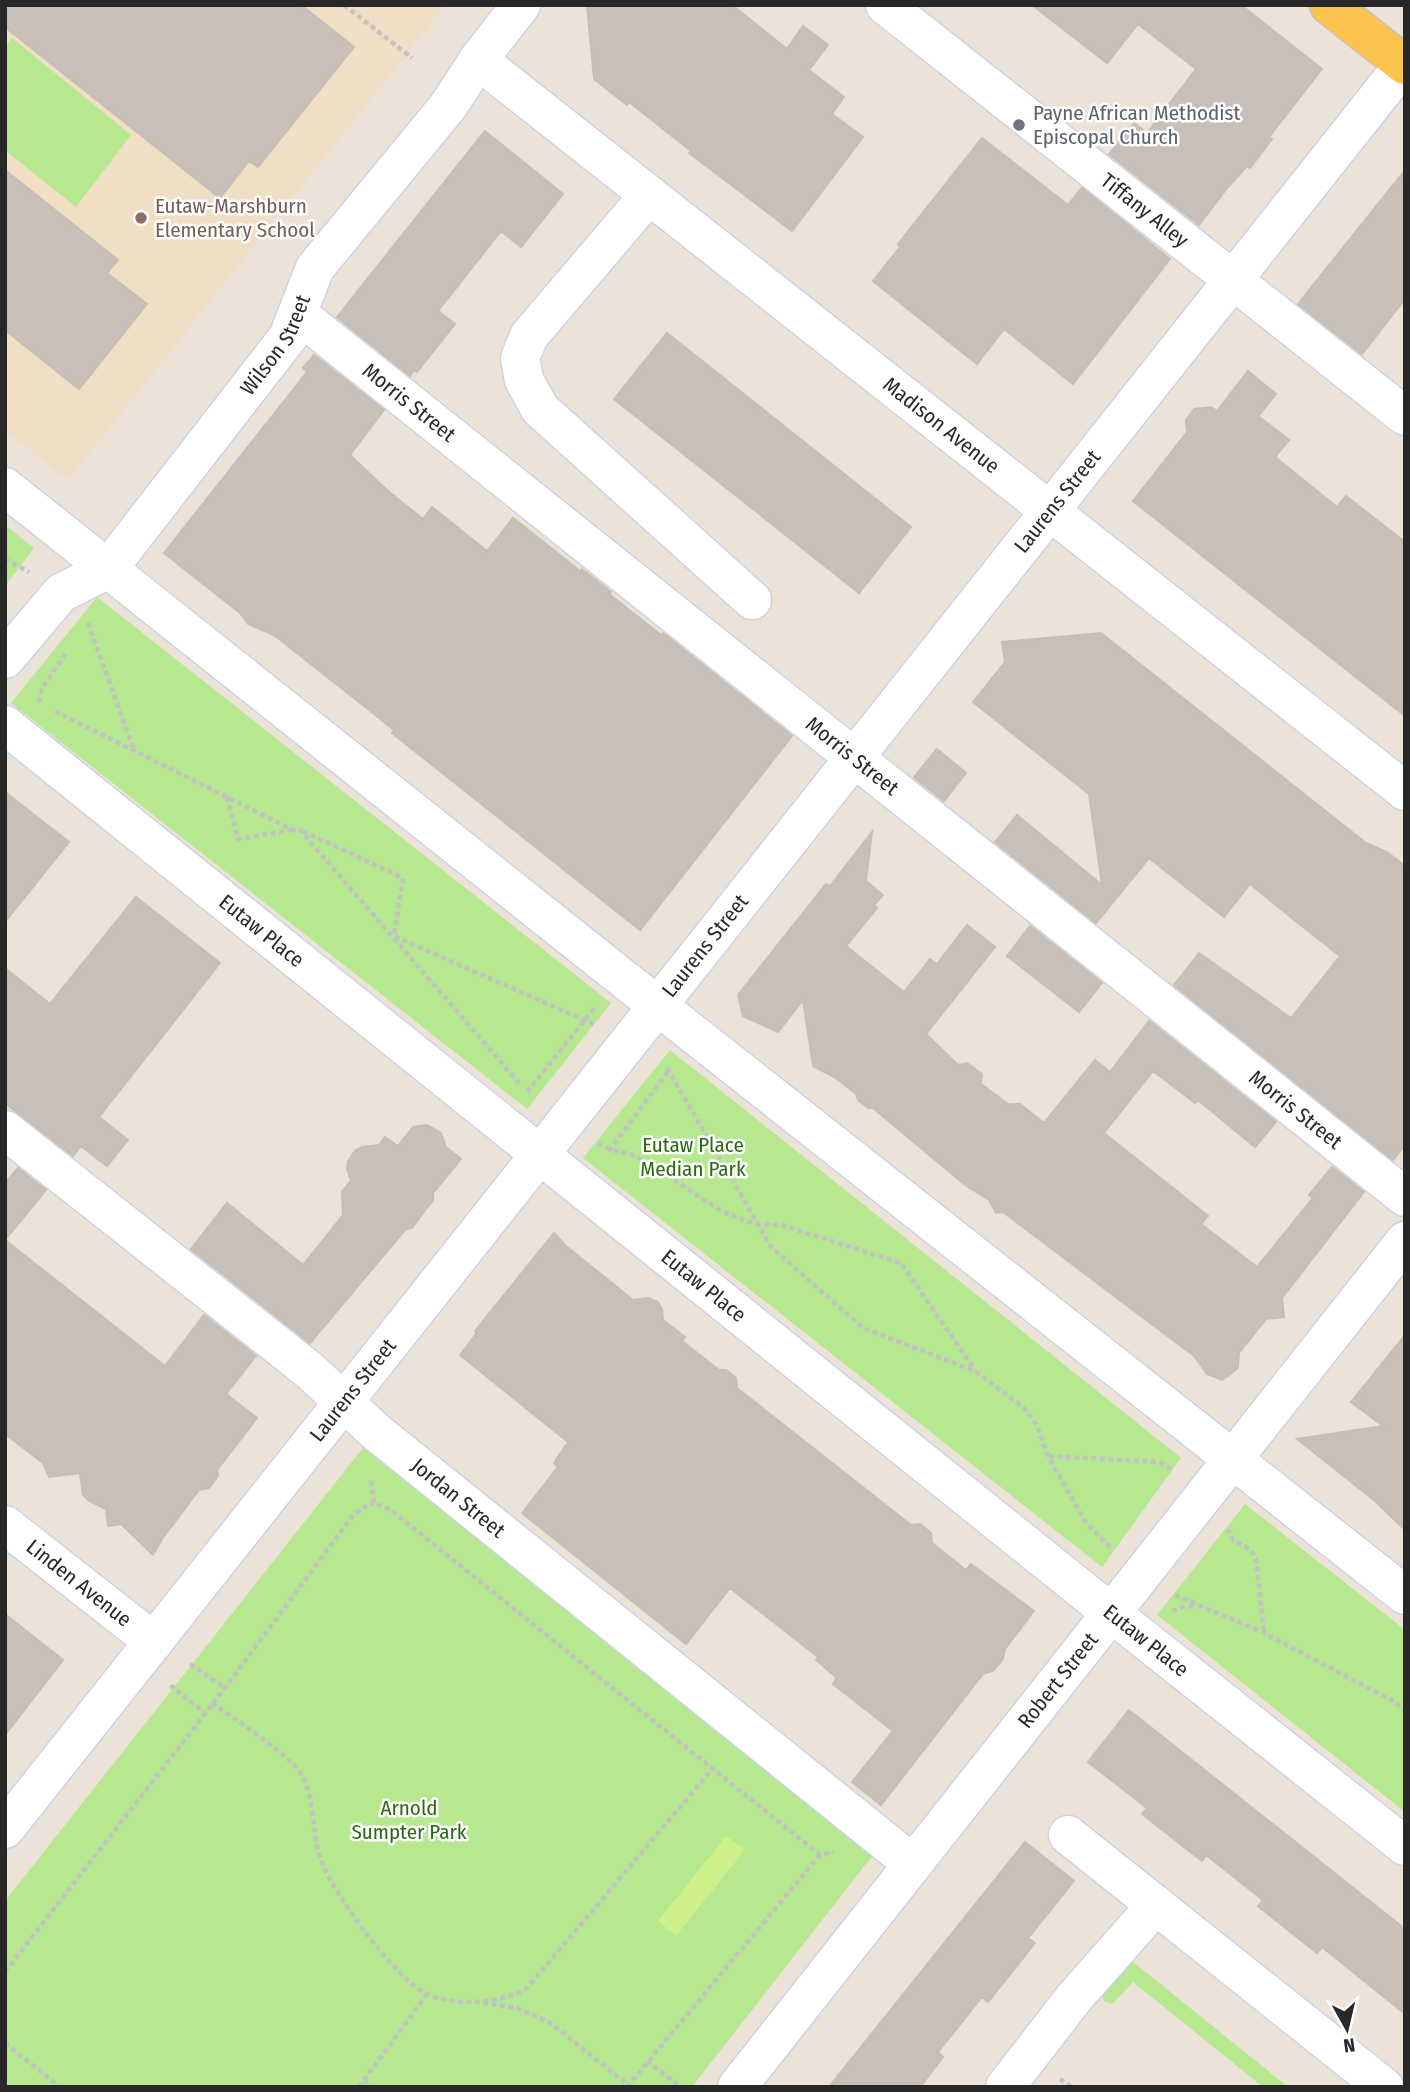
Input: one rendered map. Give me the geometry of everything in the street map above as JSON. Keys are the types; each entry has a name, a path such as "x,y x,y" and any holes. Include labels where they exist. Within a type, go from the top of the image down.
{"main road":[{"path":"1329,5 1404,64"}],"street":[{"name":"Wilson Street","path":"5,659 61,593 108,569 288,337 315,268 449,105 478,60 521,5"},
{"name":"Tiffany Alley","path":"885,5 1405,416"},
{"name":"Madison Avenue","path":"478,60 1405,790"},
{"name":"Laurens Street","path":"5,1829 1404,64"},
{"path":"649,195 529,336 520,358 524,380 540,409 752,600"},
{"name":"Morris Street","path":"298,314 1405,1198"},
{"path":"5,487 1405,1595"},
{"name":"Eutaw Place","path":"16,711 541,1153 1111,1613 1405,1846"},
{"name":"Jordan Street","path":"5,1130 309,1370 343,1404 913,1864"},
{"name":"Robert Street","path":"738,2086 1405,1241"},
{"name":"Linden Avenue","path":"5,1525 154,1642"},
{"path":"1068,1835 1384,2087"},
{"path":"1005,2087 1074,1998 1156,1905"}],"path":[{"path":"344,5 412,58"},
{"path":"5,559 61,593"},
{"path":"80,634 88,623 134,751"},
{"path":"16,711 39,702 42,688 72,645"},
{"path":"51,709 293,830"},
{"path":"227,796 238,839 300,830 526,1093 610,1151 637,1157 738,1220 758,1224 770,1246 863,1328 975,1371 1024,1408 1036,1424 1048,1456 1086,1522 1139,1577 1198,1606 1264,1633 1395,1702 1405,1712"},
{"path":"526,1093 596,1006"},
{"path":"610,1151 669,1069"},
{"path":"371,1480 374,1503"},
{"path":"5,1972 225,1688 351,1518 374,1503 391,1510 820,1854"},
{"path":"1169,1612 1198,1606"},
{"path":"184,1671 190,1663 225,1688"},
{"path":"178,1679 172,1687 205,1713"},
{"path":"212,1703 295,1766 310,1797 317,1850 336,1889 354,1917 408,1981 427,1994 450,2000 517,2008 536,2015 549,2022 629,2086 820,1854 846,1851"},
{"path":"475,2001 508,1998 528,1987 713,1768"},
{"path":"359,2087 427,1994"},
{"path":"5,2043 60,2087"},
{"path":"647,2061 680,2087"},
{"path":"364,2080 373,2087"}],"shaded area":[{"name":"Eutaw-Marshburn Elementary School","path":"5,5 445,5 68,480 5,430"}],"green space":[{"path":"12,38 131,135 76,207 5,150 5,47"},
{"path":"5,525 34,548 5,586"},
{"path":"97,597 611,1003 527,1109 11,703"},
{"name":"Eutaw Place Median Park","path":"670,1050 1181,1458 1102,1567 583,1158"},
{"name":"Arnold Sumpter Park","path":"366,1444 876,1851 692,2087 5,2087 5,1901"},
{"path":"1245,1504 1405,1630 1405,1812 1157,1615"},
{"path":"726,1836 745,1850 676,1936 658,1921"},
{"path":"1127,1957 1288,2087 1263,2087 1133,1982 1112,2004 1105,2002 1101,1996"}],"building":[{"path":"5,5 301,5 354,47 258,167 249,161 220,198 5,27"},
{"path":"587,5 732,5 787,49 803,26 828,45 809,70 844,97 832,114 863,137 792,231 689,153 691,151 629,102 627,105 594,79"},
{"path":"1032,5 1241,5 1322,69 1269,137 1272,139 1250,168 1247,166 1228,187 1199,225 1109,154 1134,123 1147,133 1196,69 1138,24 1107,63"},
{"path":"485,131 563,194 521,247 501,231 438,311 455,324 417,372 414,370 410,376 337,317"},
{"path":"982,138 1068,205 1082,188 1170,259 1073,384 1004,329 977,364 873,281 900,247 898,244"},
{"path":"5,170 118,260 107,273 147,304 79,389 5,330"},
{"path":"1405,170 1405,299 1362,354 1298,304"},
{"path":"667,333 911,527 859,593 614,399"},
{"path":"314,355 384,410 350,455 423,519 432,507 487,551 513,518 580,571 582,569 611,592 609,594 661,635 663,633 792,736 640,930 392,733 394,730 364,706 274,635 248,624 240,613 164,553 307,372 303,368"},
{"path":"1248,371 1276,394 1258,416 1289,440 1275,457 1337,507 1346,496 1405,542 1405,716 1133,501 1187,432 1186,420 1194,409 1211,407 1217,411"},
{"path":"1101,633 1366,843 1387,852 1405,866 1405,1145 1393,1160 1174,985 1199,953 1291,1018 1340,956 1250,884 1224,917 1149,858 1096,923 995,842 1017,815 1102,885 1089,794 973,702 1005,662 1002,642"},
{"path":"937,749 966,773 944,801 914,777"},
{"path":"5,792 69,842 5,922"},
{"path":"872,832 866,881 883,895 874,905 877,908 846,946 904,992 930,959 937,964 967,925 995,947 926,1034 958,1065 967,1063 982,1074 981,1084 1008,1104 1020,1104 1044,1123 1095,1060 1110,1072 1149,1021 1276,1122 1255,1147 1198,1100 1195,1103 1153,1071 1104,1133 1208,1216 1201,1224 1257,1267 1313,1198 1309,1195 1332,1167 1364,1192 1282,1298 1284,1317 1266,1319 1239,1353 1238,1368 1222,1380 1207,1374 1194,1356 1003,1212 996,1213 989,1200 965,1185 873,1108 868,1108 836,1078 813,1066 803,1000 778,1032 743,1016 738,995 826,884 830,886"},
{"path":"136,897 220,963 99,1117 128,1140 107,1166 81,1146 73,1156 5,1103 5,968 50,1004"},
{"path":"1030,926 1102,983 1079,1012 1007,956"},
{"path":"427,1125 441,1133 446,1147 461,1159 433,1193 433,1200 412,1228 405,1230 310,1343 191,1249 227,1203 303,1265 343,1215 342,1191 351,1181 347,1169 348,1161 355,1151 362,1147 379,1145 385,1137 398,1146 413,1127"},
{"path":"18,1168 46,1190 5,1240 5,1183"},
{"path":"554,1233 566,1246 633,1300 648,1298 658,1302 663,1320 685,1337 682,1341 719,1370 726,1370 736,1378 737,1388 911,1525 920,1524 931,1533 932,1543 966,1570 971,1564 1034,1611 1005,1649 1003,1659 993,1671 983,1674 881,1805 852,1782 893,1731 833,1684 837,1678 816,1660 818,1657 730,1588 686,1644 522,1513 558,1467 554,1463 568,1442 460,1355 476,1334 475,1331"},
{"path":"5,1240 165,1366 204,1315 256,1356 226,1394 257,1418 217,1470 218,1476 209,1488 199,1490 153,1555 121,1524 108,1526 106,1509 83,1495 80,1473 49,1477 43,1463 5,1434"},
{"path":"1405,1335 1405,1530 1375,1501 1297,1439 1383,1426 1351,1402"},
{"path":"5,1614 63,1660 5,1735"},
{"path":"1129,1710 1405,1929 1405,2014 1322,1947 1317,1953 1288,1930 1258,1906 1263,1900 1206,1855 1202,1861 1142,1814 1147,1808 1088,1762"},
{"path":"1025,1842 1074,1881 1028,1938 1035,1943 988,2002 982,1997 938,2052 943,2057 920,2087 829,2087"}],"place":[{"name":"Payne African Methodist Episcopal Church","path":"1019,125"},
{"name":"Eutaw-Marshburn Elementary School","path":"141,218"}]}
